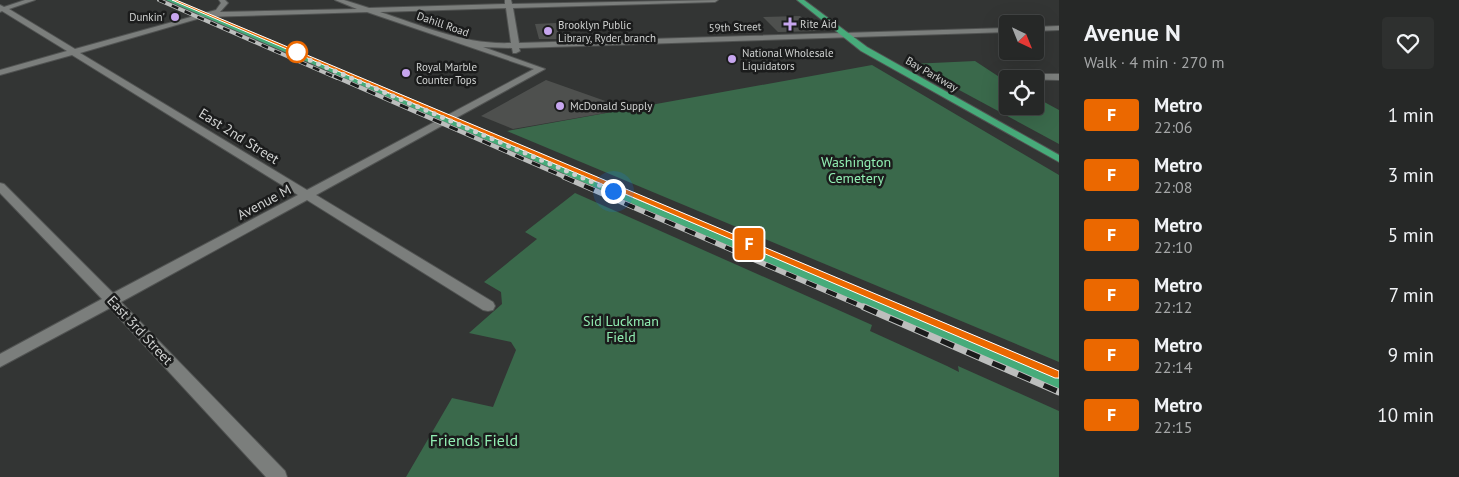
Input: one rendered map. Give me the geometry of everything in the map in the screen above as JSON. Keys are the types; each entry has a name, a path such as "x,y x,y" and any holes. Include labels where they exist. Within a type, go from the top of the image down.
{"main road":[{"path":"169,0 1059,383"},
{"name":"Bay Parkway","path":"800,0 864,49 1059,159"}],"street":[{"path":"1,9 32,0"},
{"name":"Dahill Road","path":"338,0 463,42 479,50 541,69"},
{"path":"204,15 508,3 714,0"},
{"path":"0,73 218,11 225,3 222,1 206,7 186,7"},
{"path":"508,3 518,61"},
{"name":"East 2nd Street","path":"1,9 488,306"},
{"path":"1044,29 1059,28"},
{"name":"59th Street","path":"463,42 484,46 999,30"},
{"name":"Avenue M","path":"0,361 541,69"},
{"path":"1044,77 1059,77"},
{"name":"East 3rd Street","path":"0,186 112,301 278,477"}],"green space":[{"path":"975,61 999,77 999,112 911,64"},
{"name":"Washington Cemetery","path":"872,65 1059,175 1059,362 507,131"},
{"path":"1044,102 1059,110 1059,144 1005,115 1044,115"},
{"name":"Sid Luckman Field","path":"575,193 872,325 870,331 959,372 958,366 1059,411 1059,477 406,477 452,398 493,407 516,350 511,342 469,333 502,304 501,292 484,282 537,239 525,232"}],"building":[{"name":"Rite Aid","path":"800,16 818,31 778,32 763,17"},
{"name":"Brooklyn Public Library, Ryder branch","path":"556,23 561,39 539,39 535,24"},
{"name":"McDonald Supply","path":"546,80 628,109 513,129 481,116"}],"railway":[{"path":"159,0 337,78"},
{"path":"334,76 567,178"},
{"path":"373,85 593,178"},
{"path":"564,177 866,308"},
{"path":"590,177 901,308"},
{"path":"864,307 1059,392"},
{"path":"898,307 1059,375"}],"metro line":[{"name":"F","path":"174,0 1059,375"}],"place":[{"name":"Dunkin'","path":"175,17"},
{"name":"Rite Aid","path":"790,24"},
{"name":"Brooklyn Public Library, Ryder branch","path":"548,31"},
{"name":"National Wholesale Liquidators","path":"732,59"},
{"name":"Royal Marble Counter Tops","path":"406,73"},
{"name":"McDonald Supply","path":"560,106"}],"route":[{"path":"297,52 291,52 613,191"}],"park label":[{"name":"Friends Field","path":"474,440"}]}
